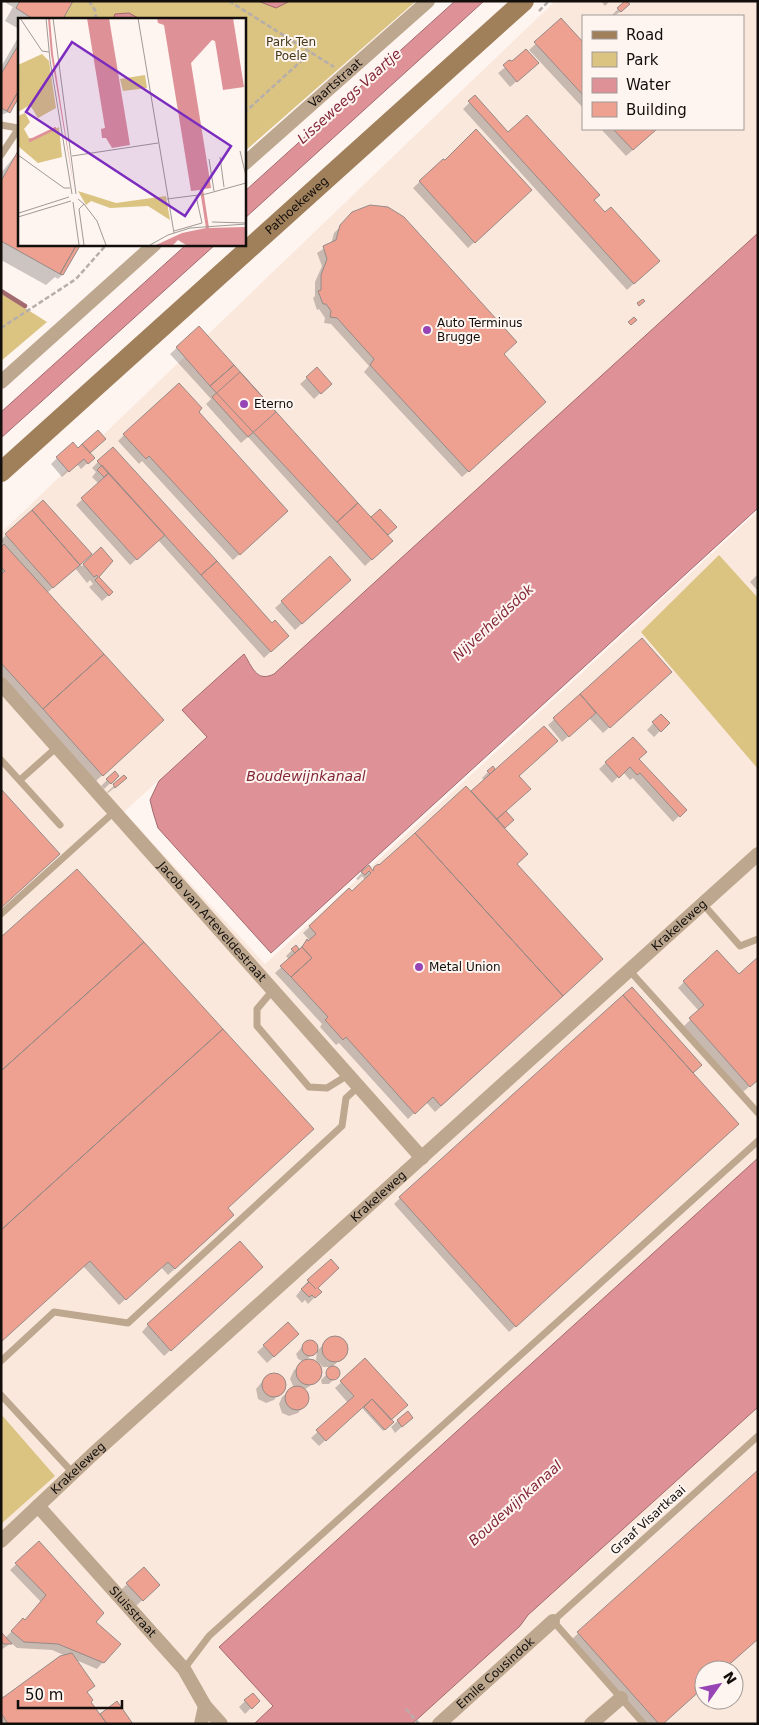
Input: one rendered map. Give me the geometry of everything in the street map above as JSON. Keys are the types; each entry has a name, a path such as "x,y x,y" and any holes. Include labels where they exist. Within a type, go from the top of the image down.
{"main road":[{"name":"Pathoekeweg","path":"1,472 524,1"}],"street":[{"name":"Vaartstraat","path":"245,163 428,1"},
{"path":"1,382 154,245"},
{"name":"Jacob van Arteveldestraat","path":"1,684 422,1158"},
{"name":"Krakeleweg","path":"1,1541 73,1473 758,854"},
{"name":"Sluisstraat","path":"38,1506 184,1669 205,1706 221,1724"},
{"name":"Emile Cousindok","path":"439,1724 553,1621"},
{"path":"591,1724 621,1698"},
{"path":"201,1724 205,1706"}],"lane":[{"path":"1,124 18,128 1,155"},
{"path":"20,780 57,747"},
{"path":"1,760 60,825"},
{"path":"1,914 114,812"},
{"path":"703,904 740,946 758,939"},
{"path":"629,970 758,1113"},
{"path":"273,990 257,1010 257,1026 309,1086 327,1088 348,1075"},
{"path":"1,1361 54,1312 128,1323 342,1126 346,1098 358,1087"},
{"path":"184,1669 209,1636 758,1141"},
{"path":"1,1395 73,1473"},
{"name":"Graaf Visartkaai","path":"553,1621 758,1436"},
{"path":"553,1621 644,1724"}],"path":[{"path":"89,1 95,10 96,18"},
{"path":"229,1 346,74"},
{"path":"245,112 311,52"},
{"path":"1,328 76,279 106,245"},
{"path":"406,1709 419,1724"}],"shaded area":[{"path":"555,1 758,1 758,234 124,812 265,964 758,511 758,1158 219,1647 273,1706 254,1724 1,1724 1,1524 55,1476 1,1414 1,563 11,553 1,544 1,533"},
{"path":"758,1407 758,1724 412,1724 520,1626 527,1615"}],"green space":[{"name":"Park Ten Poele","path":"71,1 416,1 245,151 245,18 62,18"},
{"path":"1,293 47,322 1,361"},
{"path":"719,555 758,598 758,769 641,632"},
{"path":"1,1414 55,1476 1,1524"}],"water":[{"path":"258,1 290,1 276,8"},
{"path":"455,1 484,1 245,218 245,191"},
{"path":"129,13 138,18 113,18 115,14"},
{"name":"Boudewijnkanaal","path":"758,233 758,508 271,953 158,828 150,800 159,781 207,737 182,710 244,654 252,668 259,675 268,676 274,674"},
{"path":"186,245 215,245 1,438 1,412"},
{"name":"Boudewijnkanaal","path":"758,1158 758,1407 528,1615 520,1626 412,1724 254,1724 273,1706 219,1647"}],"building":[{"path":"20,1 73,1 64,18 31,18 16,8"},
{"path":"625,1 630,4 621,12 617,8"},
{"path":"561,18 582,41 582,94 534,42"},
{"path":"18,46 18,92 7,111 1,108 1,74"},
{"path":"526,49 539,63 517,82 503,65 509,60 512,61"},
{"path":"18,92 18,99 10,113 7,111"},
{"path":"475,95 508,132 527,115 600,195 594,200 605,212 611,207 660,261 634,284 468,101"},
{"path":"476,129 532,190 475,243 419,181 443,159 445,160"},
{"path":"614,130 656,130 633,150"},
{"path":"18,151 18,245 76,245 60,274 1,241 1,181"},
{"name":"Auto Terminus Brugge","path":"370,205 388,207 404,217 517,342 504,354 546,402 469,472 370,365 374,359 337,318 330,317 331,311 326,304 323,304 318,291 321,290 321,275 327,259 323,246 336,240 340,225 352,212"},
{"path":"76,245 80,245 63,275 60,274"},
{"path":"643,299 645,301 639,306 637,303"},
{"path":"634,317 637,320 631,325 628,322"},
{"path":"199,326 234,365 210,386 176,347"},
{"path":"234,365 358,503 337,522 210,386"},
{"path":"317,367 332,384 321,394 306,377"},
{"name":"Eterno","path":"240,372 276,412 248,437 212,397"},
{"path":"179,383 202,408 199,412 288,511 240,555 149,456 146,459 123,434"},
{"path":"98,430 106,439 90,453 82,444"},
{"path":"73,442 78,448 82,444 95,458 88,464 84,459 69,472 56,457"},
{"path":"113,447 217,561 201,575 97,461"},
{"path":"102,465 109,473 104,477 97,470"},
{"path":"109,473 165,535 137,560 81,498"},
{"path":"43,500 92,554 80,565 32,510"},
{"path":"358,503 393,541 372,560 337,522"},
{"path":"380,509 397,527 388,535 371,517"},
{"path":"32,510 80,565 53,588 5,534"},
{"path":"4,544 104,654 43,709 1,663 1,574 5,571 1,567 1,547"},
{"path":"101,547 113,561 99,577 113,592 109,596 95,580 98,577 97,575 94,577 83,564"},
{"path":"330,556 351,580 302,624 281,601"},
{"path":"217,561 272,623 275,620 289,636 271,652 201,575"},
{"path":"642,638 672,672 610,728 580,694"},
{"path":"104,654 164,720 103,776 43,709"},
{"path":"580,694 596,713 569,737 553,718"},
{"path":"661,714 670,723 661,732 652,722"},
{"path":"544,726 558,741 519,776 531,789 497,819 471,791"},
{"path":"633,737 647,752 639,759 687,810 680,817 640,773 637,775 630,767 619,778 605,762"},
{"path":"493,766 495,769 490,774 487,771"},
{"path":"115,771 119,776 111,784 106,779"},
{"path":"124,775 127,778 115,788 113,784"},
{"path":"466,786 528,854 517,864 603,959 563,996 415,833"},
{"path":"1,789 60,854 1,908"},
{"path":"506,811 514,820 505,828 497,819"},
{"name":"Metal Union","path":"415,833 563,996 441,1106 433,1097 415,1114 346,1037 343,1040 325,1020 328,1017 291,977 312,958 302,947 307,939 308,941 316,934 309,926 349,888 352,891 371,873 369,871 365,875 361,872 369,865 373,871 374,867 379,865"},
{"path":"77,869 144,942 1,1071 1,937"},
{"path":"144,942 223,1029 1,1230 1,1071"},
{"path":"296,945 299,949 295,953 291,949"},
{"path":"302,947 312,958 291,977 280,966"},
{"path":"717,950 739,974 758,957 758,1080 750,1087 689,1018 704,1005 683,981"},
{"path":"632,987 702,1065 693,1073 623,995"},
{"path":"623,995 739,1124 516,1327 399,1197"},
{"path":"223,1029 314,1129 228,1208 234,1215 175,1269 168,1262 126,1300 90,1261 1,1342 1,1230"},
{"path":"240,1241 263,1267 171,1351 147,1324"},
{"path":"331,1259 339,1268 318,1288 322,1292 315,1298 312,1295 309,1297 301,1289 309,1282 307,1280"},
{"path":"288,1322 299,1334 274,1357 263,1345"},
{"path":"335,1336 344,1340 348,1349 344,1358 335,1362 326,1358 322,1349 326,1340"},
{"path":"310,1340 316,1342 318,1348 316,1354 310,1356 304,1354 302,1348 304,1342"},
{"path":"365,1358 408,1405 391,1420 372,1399 326,1441 316,1430 354,1396 340,1381"},
{"path":"309,1359 318,1363 322,1372 318,1381 309,1385 300,1381 296,1372 300,1363"},
{"path":"333,1366 338,1368 340,1373 338,1378 333,1380 328,1378 326,1373 328,1368"},
{"path":"274,1373 283,1376 286,1385 283,1394 274,1397 265,1394 262,1385 265,1376"},
{"path":"297,1386 306,1389 309,1398 306,1407 297,1410 288,1407 285,1398 288,1389"},
{"path":"372,1399 394,1422 385,1430 364,1407"},
{"path":"408,1411 413,1418 402,1427 397,1420"},
{"path":"758,1470 758,1639 734,1660 694,1660 694,1696 663,1724 659,1724 577,1632"},
{"path":"39,1541 104,1613 96,1622 121,1644 104,1663 58,1644 24,1642 11,1631 23,1618 25,1620 46,1595 15,1563"},
{"path":"144,1567 160,1585 143,1601 126,1583"},
{"path":"1,1632 12,1644 4,1644 1,1641"},
{"path":"72,1653 95,1686 87,1692 93,1700 91,1702 107,1724 8,1724 1,1713 1,1699 60,1656"},
{"path":"253,1693 260,1701 252,1709 244,1700"},
{"path":"117,1701 133,1724 107,1724 100,1714"}],"waterway":[{"path":"1,291 25,306"}],"place":[{"name":"Auto Terminus Brugge","path":"427,330"},
{"name":"Eterno","path":"244,404"},
{"name":"Metal Union","path":"419,967"}],"water label":[{"name":"Lisseweegs Vaartje","path":"349,96"},
{"name":"Nijverheidsdok","path":"493,622"}]}
